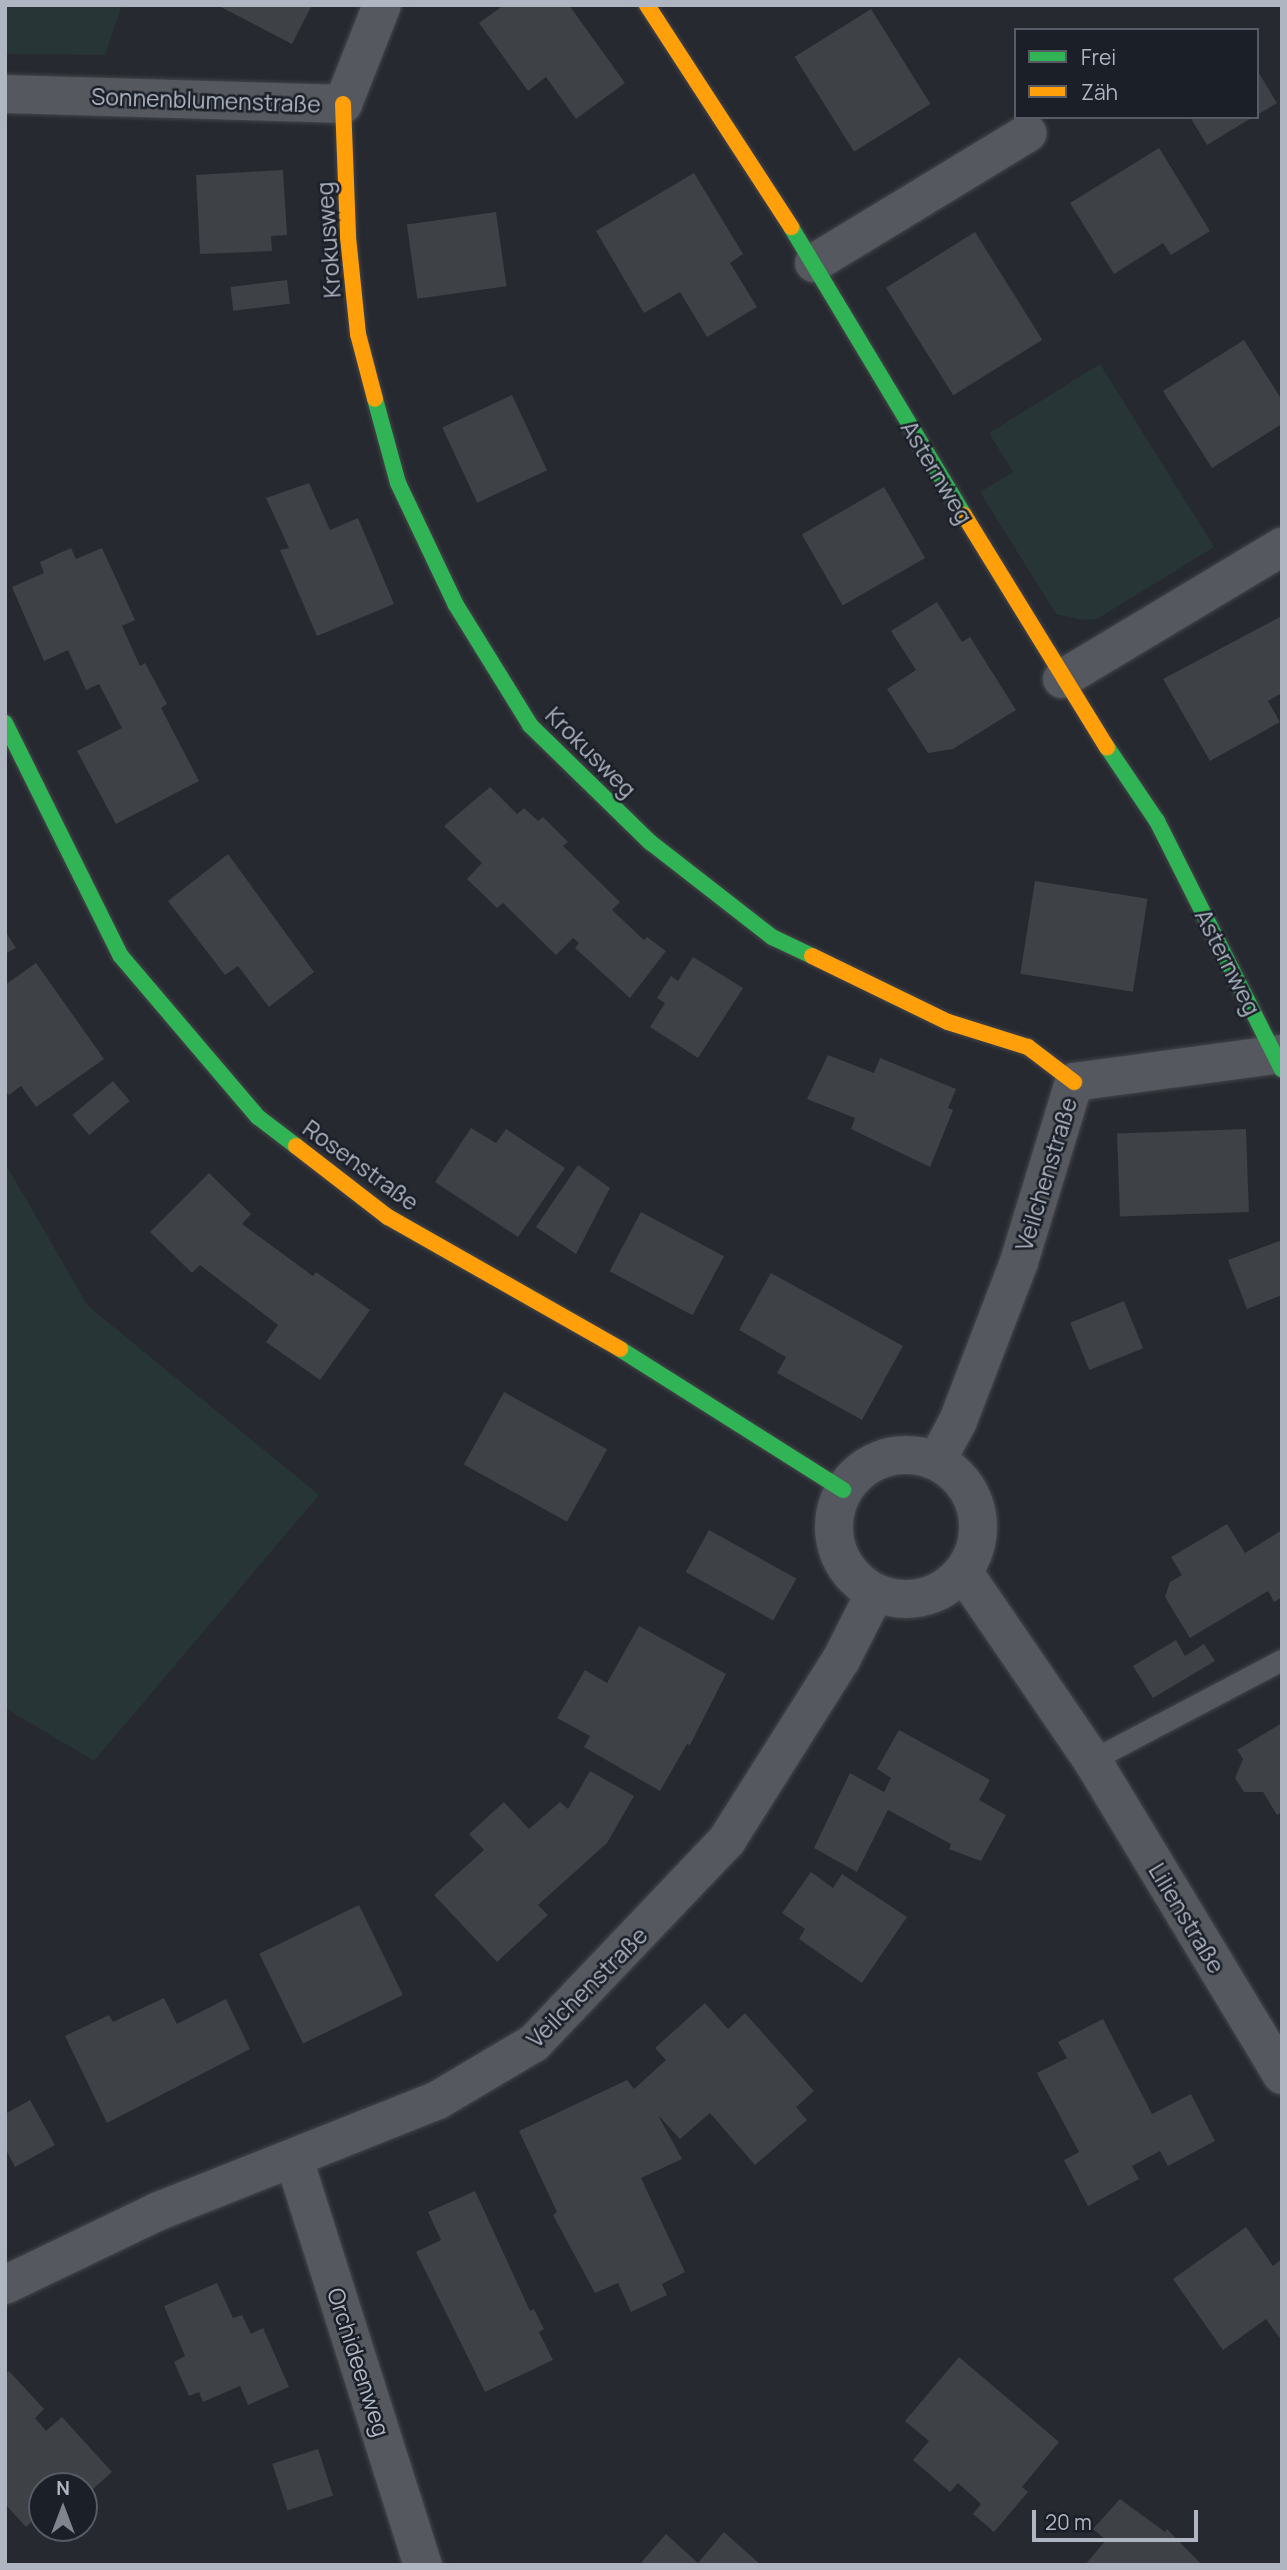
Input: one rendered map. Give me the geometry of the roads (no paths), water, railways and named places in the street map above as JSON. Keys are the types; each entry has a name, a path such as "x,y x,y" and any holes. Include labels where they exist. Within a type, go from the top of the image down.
{"street":[{"name":"Sonnenblumenstraße","path":"5,93 343,104 383,5"},
{"name":"Asternweg","path":"647,5 814,264 1062,679 1157,821 1280,1060"},
{"name":"Krokusweg","path":"343,104 348,237 358,334 398,483 456,605 530,725 650,842 772,937 948,1023 1028,1047 1074,1082"},
{"path":"814,264 1028,132"},
{"path":"1062,679 1282,547"},
{"name":"Rosenstraße","path":"5,723 120,955 258,1116 388,1217 587,1328 843,1490"},
{"name":"Veilchenstraße","path":"937,1460 958,1421 1018,1262 1074,1082 1280,1060"},
{"path":"902,1453 937,1460 970,1489 976,1511 981,1532 964,1573 939,1593 907,1601 875,1593 851,1575 836,1549 833,1519 843,1490 868,1464 902,1453"},
{"name":"Lilienstraße","path":"964,1573 1092,1760 1282,2075"},
{"name":"Veilchenstraße","path":"5,2285 159,2211 438,2100 534,2043 727,1840 841,1660 875,1593"},
{"name":"Orchideenweg","path":"294,2159 423,2565"}],"lane":[{"path":"1092,1760 1282,1660"}]}
